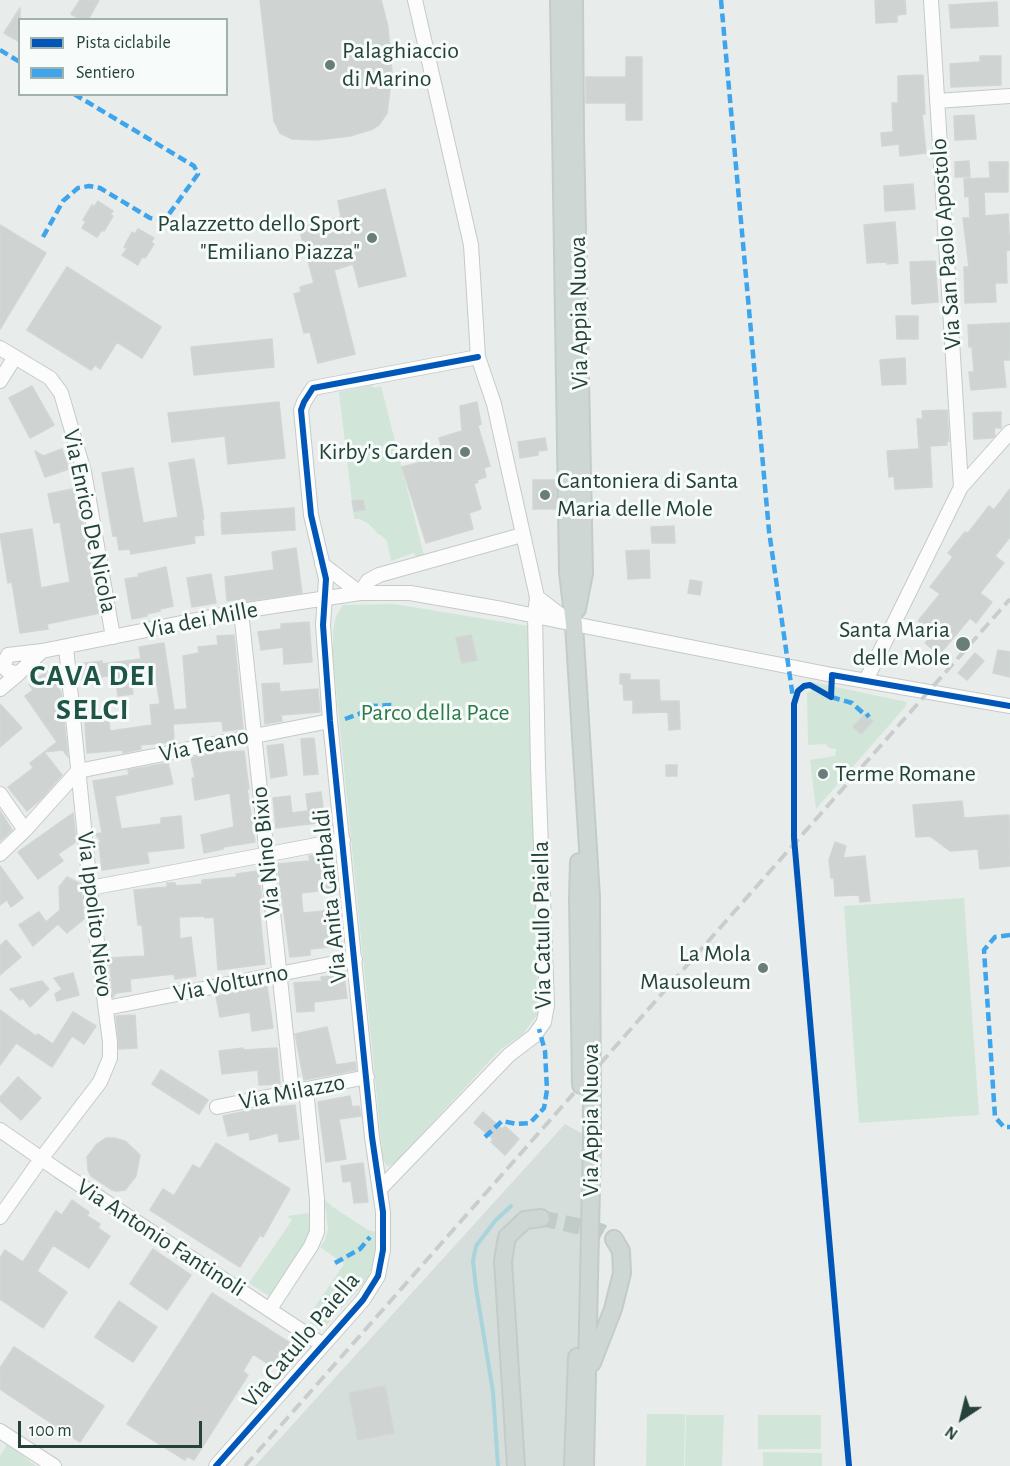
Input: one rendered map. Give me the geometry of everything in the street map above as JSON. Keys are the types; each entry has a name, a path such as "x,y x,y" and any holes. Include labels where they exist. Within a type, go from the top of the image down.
{"main road":[{"name":"Via Appia Nuova","path":"559,0 568,572 574,624 591,908 592,1139 585,1466"},
{"name":"Via Appia Nuova","path":"574,0 584,573 574,624"},
{"name":"Via Appia Nuova","path":"573,1466 581,1149 578,897 582,774"},
{"path":"516,1466 503,1261 507,1237 525,1220 541,1218"},
{"path":"588,1375 613,1309 622,1273 621,1251 614,1239"}],"street":[{"name":"Via Catullo Paiella","path":"216,1466 363,1300 379,1272 384,1245 380,1189 509,1055 534,1036 544,1022 546,1013 535,615 537,597 494,404 478,357 471,245 415,0"},
{"name":"Via San Paolo Apostolo","path":"931,0 961,488"},
{"path":"937,101 1010,96"},
{"name":"Via Enrico De Nicola","path":"0,348 50,378 61,393 84,472 113,637"},
{"path":"0,381 15,357"},
{"name":"Via Anita Garibaldi","path":"380,1189 372,1137 330,721 323,625 326,579 311,514 302,410 308,393 313,388 322,385 478,357"},
{"path":"866,680 961,488 1010,432"},
{"path":"322,564 360,593 368,581 379,575 522,535"},
{"name":"Via dei Mille","path":"6,664 42,651 241,611 360,593 430,595 832,675 1010,706"},
{"path":"537,597 574,624"},
{"name":"Via Nino Bixio","path":"241,611 279,974 317,1199 316,1237 270,1309"},
{"name":"Via Ippolito Nievo","path":"0,1217 100,1082 106,1071 111,1046 90,888 66,647"},
{"path":"0,689 6,664 42,651"},
{"name":"Via Teano","path":"78,771 330,721"},
{"path":"0,854 78,771"},
{"path":"0,794 25,830"},
{"path":"90,888 343,840"},
{"name":"Via Volturno","path":"106,1008 355,959"},
{"name":"Via Milazzo","path":"217,1107 367,1077"},
{"name":"Via Antonio Fantinoli","path":"0,1130 323,1345"},
{"path":"0,1431 54,1466"}],"shaded area":[{"path":"565,1124 592,1139 585,1466 255,1466"}],"green space":[{"path":"372,385 374,388 381,386 424,555 416,557 414,553 391,561 387,541 369,524 354,519 339,392"},
{"name":"Parco della Pace","path":"394,604 528,626 538,1014 522,1035 500,1050 394,1164 387,1166 383,1159 333,658 333,631 336,616 343,605"},
{"path":"812,682 907,702 816,809 810,760 835,756 836,749 829,748 826,744 808,745 807,693 811,691"},
{"path":"964,898 979,1115 859,1123 844,906"},
{"path":"324,1199 368,1230 377,1232 374,1261 368,1279 323,1329 320,1329 310,1323 312,1320 308,1317 344,1264 320,1247 325,1240 328,1228"},
{"path":"310,1213 311,1234 269,1296 249,1283 292,1220 287,1216"},
{"path":"647,1414 685,1414 684,1466 646,1466"},
{"path":"686,1415 724,1415 722,1466 685,1466"},
{"path":"758,1415 821,1415 821,1449 758,1449"},
{"path":"7,1444 36,1466 0,1466 0,1456"},
{"path":"763,1452 822,1453 822,1466 763,1466"}],"building":[{"path":"80,0 99,0 89,18 78,18 71,14"},
{"name":"Palaghiaccio di Marino","path":"260,0 381,0 388,27 392,73 387,113 379,125 350,136 316,140 292,139 280,133 274,121"},
{"path":"875,0 905,0 906,14 897,15 897,22 876,23"},
{"path":"997,2 998,26 951,28 949,5"},
{"path":"20,8 18,41 4,33"},
{"path":"980,56 1001,56 1001,85 951,87 950,64 980,62"},
{"path":"626,57 642,57 642,120 626,120 626,103 586,103 586,77 626,77"},
{"path":"923,75 925,114 922,114 926,153 900,156 899,144 882,146 881,133 893,132 892,103 898,103 898,76"},
{"path":"974,115 976,139 955,140 954,116"},
{"path":"969,161 970,177 955,177 955,162"},
{"path":"989,162 1008,162 1008,192 984,192 985,216 1008,214 1010,250 1006,251 1007,283 995,283 996,302 965,303 964,267 969,267 963,218 970,218 969,196 965,197 964,179 990,178"},
{"path":"913,184 915,209 885,211 884,186"},
{"path":"385,189 406,276 359,287 353,264 334,270 355,354 318,363 310,332 304,333 294,294 301,292 300,287 314,283 299,228 341,217 338,201"},
{"path":"98,201 113,211 110,215 113,216 104,231 102,230 97,237 82,228 86,221 83,220 92,205 94,207"},
{"path":"895,222 898,263 867,263 864,225"},
{"path":"0,225 46,253 0,329"},
{"path":"138,229 154,238 151,242 154,244 138,265 122,255 127,249 124,247 132,232 135,234"},
{"path":"935,261 938,302 912,304 910,262"},
{"path":"67,267 161,327 142,358 117,342 100,369 95,365 91,370 27,330"},
{"path":"896,316 918,316 918,339 897,339"},
{"path":"1010,323 1010,360 1003,360 1006,387 971,390 969,372 974,372 968,325"},
{"path":"272,339 274,367 194,375 191,347"},
{"path":"905,358 906,384 882,385 880,360"},
{"path":"32,386 54,425 30,438 9,398"},
{"path":"279,402 285,458 228,464 225,436 172,442 168,413"},
{"path":"477,402 481,424 478,426 490,466 484,468 486,477 477,480 478,482 474,484 481,509 469,513 473,529 426,543 402,467 444,456 439,438 462,431 460,406"},
{"path":"947,410 949,441 947,445 930,446 932,487 895,489 894,476 889,477 887,451 919,449 917,419 923,419 922,411"},
{"path":"1001,412 1001,428 994,428 995,436 974,439 973,413"},
{"path":"545,438 547,450 538,451 538,455 520,458 518,442"},
{"path":"62,449 69,469 45,477 35,451 43,456"},
{"path":"194,459 204,519 202,519 204,535 194,536 195,543 131,554 130,549 119,550 117,536 113,536 102,473 133,468 143,523 178,517 169,463"},
{"name":"Cantoniera di Santa Maria delle Mole","path":"533,480 556,480 557,509 533,509"},
{"path":"77,488 100,613 47,624 48,629 20,633 12,582 8,583 0,534 32,529 41,588 70,582 60,522 54,523 48,494"},
{"path":"1010,489 1010,537 995,556 1004,563 980,593 992,602 976,623 970,618 939,655 925,643 933,634 918,621 940,594 930,587 953,557 948,553 965,532 968,533 989,506 994,510"},
{"path":"363,500 365,510 354,511 352,501"},
{"path":"294,508 295,530 222,534 221,513"},
{"path":"674,526 675,543 652,543 651,527"},
{"path":"296,548 302,593 235,603 234,600 227,601 225,577 274,570 272,552"},
{"path":"649,550 650,578 628,579 626,551"},
{"path":"166,567 173,606 132,619 125,579 139,577 138,574"},
{"path":"211,574 216,603 192,607 187,578"},
{"path":"690,580 702,582 700,595 688,593"},
{"path":"309,622 312,662 284,664 283,647 261,650 258,632 281,629 281,624"},
{"path":"234,635 243,729 223,731 222,721 173,724 174,742 140,745 141,749 123,753 122,750 87,753 85,723 109,721 110,731 152,725 150,705 160,704 155,672 130,675 133,694 118,696 115,675 81,680 78,664 102,661 102,664 141,659 139,647 164,643 174,710 187,709 183,656 199,653 198,647 218,645 217,636"},
{"path":"471,635 477,660 462,663 456,638"},
{"path":"998,650 1010,652 1010,677 993,673"},
{"name":"Santa Maria delle Mole","path":"975,653 984,661 967,680 958,673"},
{"path":"47,671 61,692 68,757 63,750 44,752 57,742 25,696 33,690 29,684"},
{"path":"620,674 630,674 630,680 659,680 660,701 679,701 680,729 669,730 668,712 633,713 633,700 624,700"},
{"path":"279,683 280,692 318,689 320,712 281,715 282,721 265,724 262,684"},
{"path":"0,704 22,728 0,747"},
{"path":"865,714 873,721 861,734 853,727"},
{"path":"314,738 318,774 304,775 301,739"},
{"path":"283,744 287,775 271,778 267,746"},
{"path":"244,751 255,842 223,847 223,849 204,853 201,835 234,827 230,793 195,800 192,778 195,778 191,758 214,753"},
{"path":"44,752 62,775 27,811 8,787 33,768 30,763"},
{"path":"168,763 173,784 115,796 121,829 161,824 161,818 181,816 184,848 147,852 149,863 102,870 99,843 101,841 95,834 102,833 93,781 129,775 128,770"},
{"path":"666,765 677,765 677,776 666,776"},
{"path":"321,792 325,822 276,828 273,798 290,796 292,813 308,811 306,794"},
{"path":"962,801 964,818 1009,815 1010,866 980,869 978,849 950,851 930,836 916,837 913,805"},
{"path":"0,811 12,830 0,841"},
{"path":"73,813 76,842 58,854 63,861 38,879 18,852"},
{"path":"835,842 846,846 843,858 865,856 870,901 860,902 859,895 835,896 834,878 831,878 829,860"},
{"path":"333,851 337,889 301,893 303,913 335,910 338,946 310,949 310,955 290,957 277,864 310,861 309,856"},
{"path":"0,866 23,898 11,907 7,900 0,905"},
{"path":"258,871 263,906 259,907 265,964 218,970 214,917 179,917 180,939 191,937 196,976 175,979 174,974 130,979 131,991 116,993 113,997 109,958 145,956 142,925 138,925 134,890 167,887 167,883 175,883 176,886 202,884 202,880 237,877 236,874"},
{"path":"67,877 81,884 84,919 67,933 58,924 33,946 19,925 39,912 46,922 60,910 59,887"},
{"path":"6,940 21,957 0,975 0,946"},
{"path":"73,973 79,995 57,1001 55,994 62,989 54,978"},
{"path":"344,975 347,998 314,1002 314,1011 297,1012 294,983 322,981 321,977"},
{"path":"42,981 49,989 30,1007 23,998 20,1000 10,989"},
{"path":"267,986 273,1028 252,1031 250,1012 220,1017 216,996"},
{"path":"0,1010 36,1036 38,1034 53,1044 73,1012 96,1026 84,1044 72,1036 52,1067 16,1043 0,1065"},
{"path":"135,1015 137,1048 119,1049 116,1016"},
{"path":"327,1027 336,1065 355,1062 356,1070 304,1080 295,1034"},
{"path":"243,1048 243,1050 277,1048 280,1084 259,1085 258,1070 222,1074 219,1051"},
{"path":"161,1070 208,1100 199,1114 152,1084"},
{"path":"18,1077 41,1098 21,1120 0,1101 0,1097"},
{"path":"350,1096 352,1107 359,1106 361,1116 339,1119 346,1159 326,1162 318,1102"},
{"path":"295,1105 299,1139 279,1142 278,1133 250,1140 249,1132 228,1136 223,1116"},
{"path":"483,1112 502,1129 505,1126 519,1139 505,1155 491,1142 493,1139 474,1123"},
{"path":"106,1138 125,1141 140,1155 136,1176 125,1190 112,1190 91,1176 88,1170 87,1157 97,1144"},
{"path":"216,1143 290,1189 263,1237 260,1235 240,1267 150,1210 163,1189 174,1196 193,1165 200,1169"},
{"path":"363,1163 368,1202 354,1203 351,1181 343,1182 341,1166"},
{"path":"72,1200 89,1212 87,1216 100,1224 98,1228 110,1236 89,1268 53,1245 37,1271 67,1292 43,1328 0,1299 0,1258 5,1250 23,1262 56,1211 62,1215"},
{"path":"153,1249 191,1275 167,1310 130,1284"},
{"path":"212,1293 290,1343 274,1368 253,1354 243,1371 248,1375 194,1460 187,1456 185,1460 127,1424"},
{"path":"119,1301 157,1327 133,1362 95,1337"},
{"path":"14,1347 104,1406 80,1442 0,1389 0,1368"},
{"path":"385,1386 394,1433 358,1440 349,1393"}],"waterway":[{"path":"498,1466 493,1392 473,1261 476,1246 495,1221 511,1206"}],"tunnel":[{"path":"541,1218 600,1231 614,1239"}],"railway":[{"path":"600,1064 1010,599"},
{"path":"245,1466 574,1093"}],"marked path":[{"path":"721,0 769,531 793,698"},
{"path":"0,50 18,61"},
{"path":"43,237 63,201 78,188 89,186 100,188 150,218 158,219 169,214 198,174 194,166 77,96"},
{"path":"831,697 852,703 869,717"},
{"path":"345,719 372,706 392,705"},
{"path":"1010,935 995,937 984,950 995,1117 1004,1127 1010,1127"},
{"path":"485,1137 502,1121 517,1124 530,1123 544,1108 547,1090 545,1051 539,1029"},
{"path":"335,1263 360,1249 370,1237"}],"cycle path":[{"path":"216,1466 363,1300 378,1276 383,1250 383,1212 372,1137 330,721 323,625 326,579 311,515 301,410 313,388 478,357"},
{"path":"849,1466 794,838 794,704 798,691 804,686 810,685 831,697 832,675 1010,706"}],"place":[{"name":"Palaghiaccio di Marino","path":"330,65"},
{"name":"Palazzetto dello Sport \"Emiliano Piazza\"","path":"372,238"},
{"name":"Kirby's Garden","path":"465,452"},
{"name":"Cantoniera di Santa Maria delle Mole","path":"545,495"},
{"name":"Santa Maria delle Mole","path":"963,644"},
{"name":"Terme Romane","path":"823,774"},
{"name":"La Mola Mausoleum","path":"763,968"}],"district":[{"name":"CAVA DEI SELCI","path":"93,693"}]}
